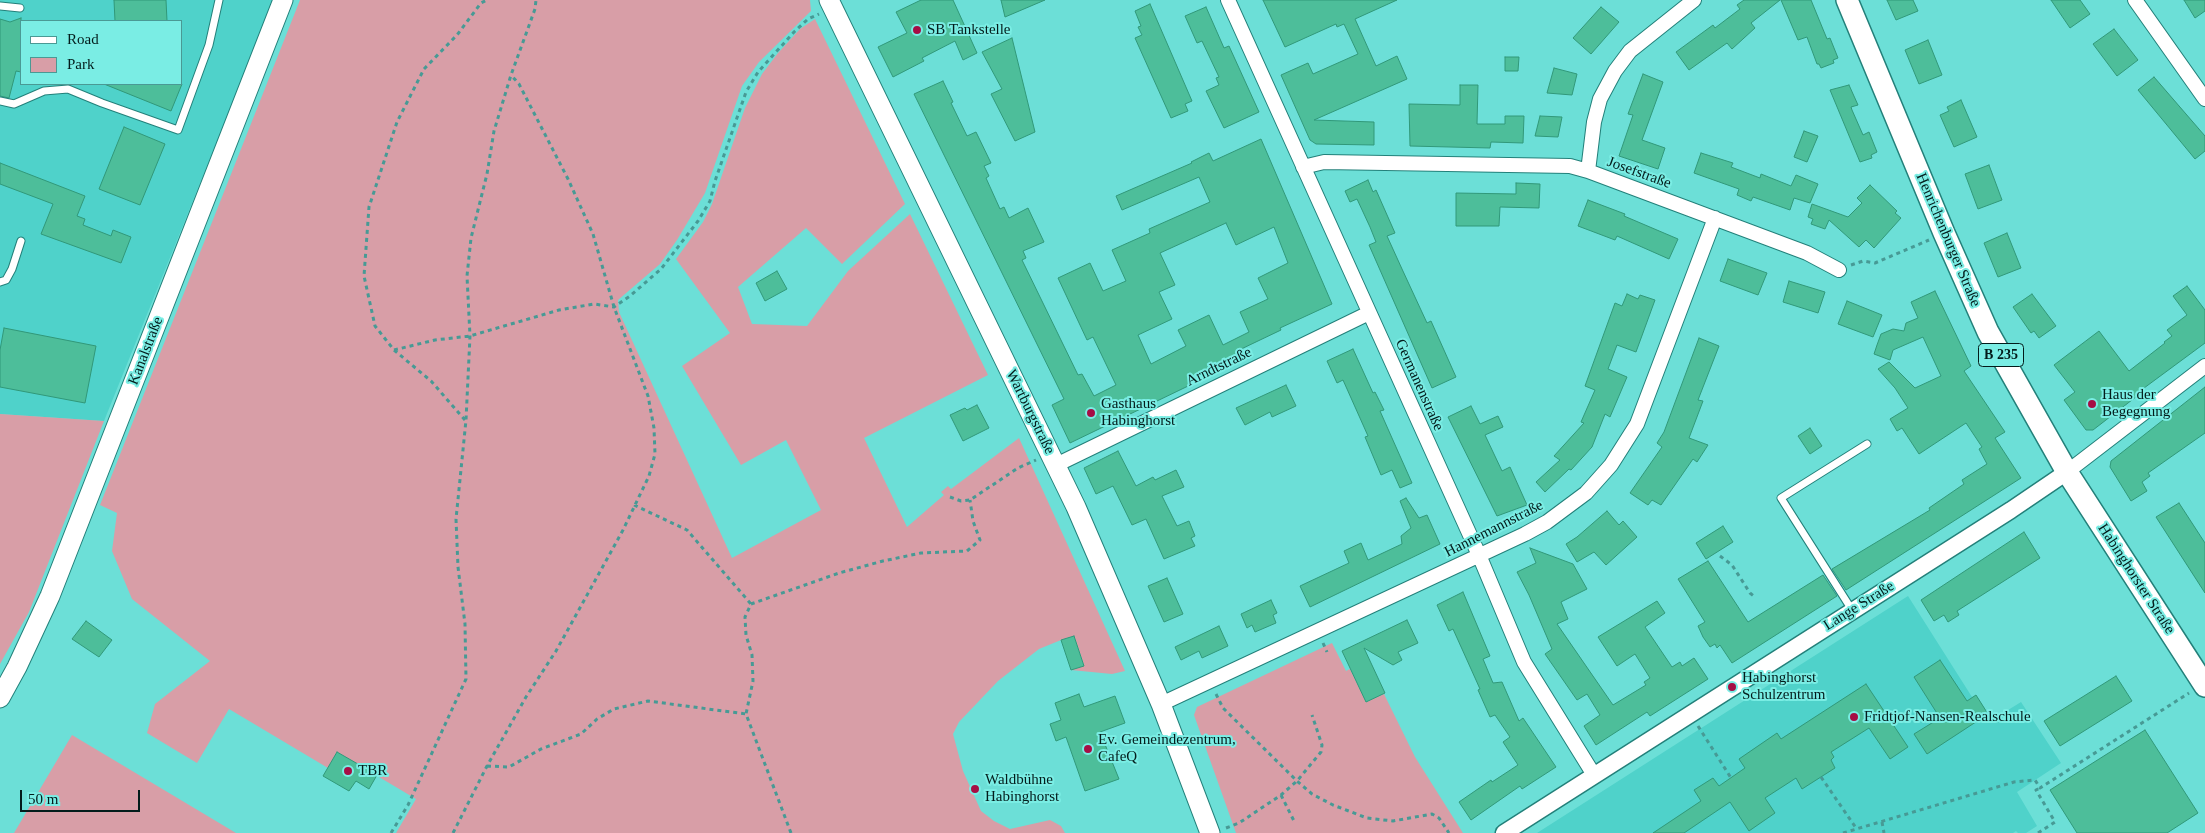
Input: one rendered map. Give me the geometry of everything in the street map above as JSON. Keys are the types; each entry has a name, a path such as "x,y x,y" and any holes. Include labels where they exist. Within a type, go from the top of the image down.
{"main road":[{"name":"Kanalstraße","path":"0,698 17,667 50,596 283,0"},
{"name":"Henrichenburger Straße","path":"1848,0 1944,233 1988,332 2067,472"},
{"name":"Wartburgstraße","path":"831,4 1053,459 1130,629 1215,831"},
{"name":"Habinghorster Straße","path":"2067,472 2204,685"}],"street":[{"name":"Germanenstraße","path":"1228,0 1479,555 1524,662 1594,775"},
{"path":"1588,171 1594,122 1600,99 1614,71 1630,52 1648,36 1694,0"},
{"path":"2135,0 2205,99"},
{"name":"Josefstraße","path":"1303,167 1324,162 1570,166 1588,171 1807,253 1838,270"},
{"name":"Hannemannstraße","path":"1162,704 1210,683 1547,522 1586,493 1611,465 1637,424 1714,218"},
{"name":"Arndtstraße","path":"1053,459 1369,313"},
{"name":"Lange Straße","path":"1512,831 1594,775 2011,510 2067,472 2205,366"}],"lane":[{"path":"0,102 14,104 44,91 68,89 178,130 208,44 219,0"},
{"path":"0,6 20,8"},
{"path":"0,282 6,280 12,269 21,241"},
{"path":"1852,611 1781,498 1867,444"}],"path":[{"path":"466,420 432,381 394,350 375,326 364,276 369,207 397,122 424,69 456,35 481,3 487,0"},
{"path":"391,833 408,805 466,679 465,624 458,567 456,519 466,420 470,336 467,276 472,238 487,174 494,131 511,75 535,9 536,0"},
{"path":"394,350 435,340 470,336 559,310 594,304 614,307 661,270 698,221 710,201 715,181 746,92 758,72 801,25 831,4"},
{"path":"453,833 486,766 526,697 556,651 623,530 649,476 655,454 654,428 643,381 614,307 593,234 568,179 520,84 511,75"},
{"path":"1838,270 1864,261 1875,263 1944,233"},
{"path":"950,497 961,501 970,500 1018,468 1053,459"},
{"path":"791,833 746,714 754,681 752,655 745,626 745,617 751,604 839,573 883,561 921,553 967,551 980,540 973,521 970,500"},
{"path":"634,505 687,530 751,604"},
{"path":"1720,556 1732,565 1750,593 1755,597"},
{"path":"1210,683 1223,708 1312,794 1333,805 1367,818 1393,820 1432,814 1439,818 1449,833"},
{"path":"2038,833 2055,822 2036,790 2204,685"},
{"path":"486,766 509,767 541,749 581,734 597,719 614,709 648,702 746,714"},
{"path":"1690,714 1731,778"},
{"path":"1215,831 1239,822 1281,795 1297,781 1321,752 1322,745 1312,715"},
{"path":"1821,777 1856,828"},
{"path":"1843,833 2014,782 2035,780 2040,788"},
{"path":"1281,795 1294,822"},
{"path":"1882,822 1884,833"}],"shaded area":[{"path":"0,0 274,0 104,421 0,414"},
{"name":"Fridtjof-Nansen-Realschule","path":"1908,596 1972,697 1976,695 1992,720 2021,702 2061,763 2017,792 2037,826 2026,833 2018,833 2016,831 2013,833 1537,833"}],"green space":[{"path":"300,0 810,0 811,11 759,62 742,86 705,193 677,240 660,264 618,300 619,312 732,558 821,510 786,440 741,465 682,366 730,333 676,259 703,222 712,204 745,108 762,74 800,29 815,19 905,204 842,264 806,228 738,287 752,324 807,326 848,271 910,214 988,375 864,438 907,527 944,495 941,492 948,486 951,489 1019,438 1125,671 1112,674 1071,670 1084,665 1074,636 1061,640 1039,649 998,681 959,722 953,734 963,771 981,811 994,821 1010,829 1050,820 1061,826 1065,833 396,833 416,799 337,752 328,768 229,709 197,763 147,733 155,704 210,661 132,599 112,551 117,513 100,505"},
{"path":"0,414 104,421 29,612 0,664"},
{"path":"1332,643 1346,671 1350,669 1366,702 1384,694 1415,757 1463,833 1236,833 1194,715 1197,707"},
{"path":"72,735 236,833 14,833"}],"building":[{"path":"114,0 166,0 167,20 115,20"},
{"path":"921,0 953,0 977,53 963,60 955,41 922,58 924,61 893,77 878,47 907,33 896,12"},
{"path":"1001,0 1045,0 1005,17"},
{"path":"1263,0 1397,0 1355,19 1376,66 1397,56 1407,79 1314,120 1374,122 1374,145 1316,144 1310,140 1281,75 1308,63 1313,74 1358,54 1344,24 1337,27 1336,24 1285,47"},
{"path":"1744,0 1780,0 1751,23 1755,28 1732,49 1727,43 1689,70 1676,52 1713,25 1715,28 1740,9 1737,5"},
{"path":"1781,0 1811,0 1827,39 1830,38 1838,58 1833,60 1834,63 1821,68 1817,64 1807,37 1798,40"},
{"path":"1887,0 1913,0 1918,11 1896,20"},
{"path":"2051,0 2080,0 2090,14 2070,28"},
{"path":"2184,0 2205,0 2205,11 2195,18"},
{"path":"1150,4 1192,101 1185,104 1188,111 1171,118 1135,38 1142,35 1138,27 1141,26 1135,11"},
{"path":"1206,7 1224,48 1229,46 1259,112 1224,128 1206,91 1219,85 1216,78 1219,77 1202,41 1197,43 1185,16"},
{"path":"1601,7 1619,22 1591,54 1573,38"},
{"path":"21,18 20,72 16,71 9,98 0,96 0,19 10,22"},
{"path":"2114,29 2138,60 2117,76 2093,44"},
{"path":"1012,38 1035,132 1015,141 991,94 1002,89 982,52"},
{"path":"1928,40 1942,75 1919,84 1905,50"},
{"path":"1505,57 1519,57 1518,71 1505,71"},
{"path":"1554,68 1577,74 1572,95 1547,93"},
{"path":"1643,74 1663,82 1642,140 1665,148 1658,169 1619,156 1633,115 1628,114"},
{"path":"2154,77 2205,136 2205,151 2195,159 2138,90"},
{"path":"943,81 967,136 976,132 991,163 984,166 989,176 986,178 1000,209 1004,207 1009,218 1028,208 1044,242 1023,251 1026,258 1022,260 1078,375 1082,374 1094,396 1116,385 1093,337 1087,340 1058,278 1090,263 1103,291 1126,281 1112,250 1150,233 1149,229 1210,202 1199,177 1122,210 1116,196 1192,163 1209,153 1213,161 1261,139 1332,304 1280,328 1281,330 1237,351 1242,360 1070,443 1052,405 1064,399 914,94","holes":["1226,223 1236,245 1274,227 1288,263 1258,278 1268,299 1240,312 1249,332 1223,345 1209,315 1178,330 1186,346 1151,364 1138,335 1172,319 1159,292 1175,285 1160,253"]},
{"path":"106,85 182,85 171,111"},
{"path":"1460,85 1478,85 1477,124 1505,124 1505,116 1524,116 1523,143 1491,142 1490,148 1410,146 1409,104 1460,105"},
{"path":"1849,85 1858,105 1851,107 1852,110 1863,135 1869,132 1877,152 1871,155 1872,158 1860,162 1830,90"},
{"path":"1961,100 1977,137 1954,147 1940,115 1949,111 1947,107"},
{"path":"1540,116 1562,117 1558,137 1535,136"},
{"path":"124,127 165,144 140,205 99,189"},
{"path":"1804,131 1818,136 1807,162 1794,157"},
{"path":"1701,153 1733,163 1731,167 1760,178 1761,174 1791,186 1796,175 1818,184 1810,203 1794,198 1790,210 1753,197 1751,201 1737,195 1739,189 1694,173"},
{"path":"0,163 85,196 77,216 85,219 83,225 111,236 113,230 131,237 121,263 41,234 53,204 0,184"},
{"path":"1989,165 2002,200 1978,209 1965,174"},
{"path":"1368,180 1373,192 1376,190 1395,233 1387,236 1427,323 1431,321 1456,377 1432,388 1369,245 1376,242 1370,227 1357,199 1350,202 1345,191"},
{"path":"1516,183 1540,184 1539,208 1500,207 1499,226 1456,226 1456,193 1516,194"},
{"path":"1870,185 1897,211 1895,213 1901,218 1874,248 1866,240 1859,247 1829,220 1825,229 1811,224 1813,219 1808,217 1812,204 1848,217 1862,203 1857,198"},
{"path":"1588,200 1625,214 1624,216 1678,239 1669,259 1617,236 1615,240 1578,226"},
{"path":"2007,233 2021,268 1998,277 1984,243"},
{"path":"1728,259 1767,273 1758,295 1720,281"},
{"path":"777,271 787,289 765,301 756,283"},
{"path":"1789,281 1825,292 1818,313 1783,302"},
{"path":"2187,286 2205,310 2205,343 2140,391 2141,393 2093,430 2086,430 2064,400 2075,392 2054,365 2099,331 2129,371 2165,343 2172,336 2167,330 2187,315 2173,296"},
{"path":"1935,291 1971,366 1964,371 2005,432 1995,438 2021,478 1846,590 1832,569 1930,510 1929,508 1964,484 1962,480 1987,464 1979,449 1982,447 1966,423 1919,454 1902,428 1897,431 1890,419 1908,408 1895,388 1878,369 1889,362 1915,388 1941,376 1923,337 1893,350 1890,360 1874,354 1877,345 1881,334 1893,329 1904,331 1906,323 1918,318 1911,302"},
{"path":"1627,294 1638,299 1640,295 1655,300 1636,352 1617,345 1608,369 1627,377 1610,417 1605,414 1592,447 1571,470 1569,469 1545,492 1536,482 1560,460 1554,456 1584,423 1581,422 1595,390 1585,386 1615,303 1622,306"},
{"path":"2032,294 2056,326 2039,338 2034,331 2031,333 2013,307"},
{"path":"1847,301 1882,315 1873,337 1838,324"},
{"path":"4,328 96,346 85,403 0,387 0,350"},
{"path":"1699,338 1719,346 1698,400 1703,401 1689,438 1708,445 1697,462 1693,459 1661,505 1652,500 1648,505 1630,493 1662,447 1657,443 1664,432"},
{"path":"1353,349 1373,393 1375,392 1384,410 1380,411 1412,483 1400,488 1392,470 1381,475 1365,437 1368,436 1343,380 1337,383 1327,361"},
{"path":"1286,385 1296,406 1272,417 1270,412 1245,425 1236,408"},
{"path":"2205,387 2205,433 2148,473 2150,476 2142,482 2147,491 2131,501 2110,467 2111,461"},
{"path":"977,405 989,428 963,441 950,415"},
{"path":"1471,406 1480,424 1498,416 1503,427 1485,435 1502,471 1510,467 1527,505 1497,516 1448,417"},
{"path":"1810,428 1822,446 1810,454 1798,436"},
{"path":"1118,451 1136,486 1153,477 1155,480 1176,470 1184,487 1162,496 1177,526 1189,521 1195,536 1191,538 1195,546 1164,559 1146,519 1132,525 1113,486 1096,494 1084,468"},
{"path":"1406,498 1419,518 1427,515 1440,544 1310,607 1300,586 1349,563 1344,551 1361,543 1368,560 1402,544 1401,536 1411,528 1400,501"},
{"path":"2179,503 2205,543 2205,593 2156,517"},
{"path":"1607,511 1619,525 1623,521 1637,537 1606,565 1594,552 1577,562 1566,544"},
{"path":"1723,526 1733,542 1706,559 1696,543"},
{"path":"2024,532 2040,558 1957,611 1959,615 1948,622 1944,615 1934,621 1921,600"},
{"path":"1530,548 1573,564 1587,589 1561,602 1568,619 1557,624 1613,705 1646,685 1644,682 1650,678 1635,654 1617,666 1598,637 1657,601 1665,613 1645,627 1672,667 1680,662 1682,666 1694,658 1708,679 1650,716 1647,712 1596,745 1584,726 1600,715 1587,694 1577,700 1545,654 1552,649 1517,572 1536,563"},
{"path":"1708,561 1748,622 1823,575 1837,596 1732,663 1720,645 1717,648 1715,644 1710,647 1703,637 1698,626 1705,622 1678,579"},
{"path":"1167,578 1183,614 1164,622 1148,586"},
{"path":"1463,592 1490,656 1483,659 1493,683 1502,682 1519,721 1523,718 1556,767 1522,789 1520,786 1471,820 1459,802 1491,780 1492,782 1518,765 1503,742 1510,737 1495,715 1490,717 1478,690 1480,689 1453,629 1449,631 1437,605"},
{"path":"1271,600 1277,613 1273,615 1276,623 1255,632 1252,625 1247,628 1241,614"},
{"path":"1407,620 1418,643 1398,652 1402,660 1393,665 1364,648 1385,693 1366,702 1342,651"},
{"path":"86,621 112,640 99,657 72,639"},
{"path":"1219,626 1228,646 1202,658 1199,651 1181,660 1175,647"},
{"path":"1074,636 1084,666 1071,670 1061,640"},
{"path":"1940,660 1967,701 1976,695 1988,714 1927,754 1914,734 1940,718 1914,677"},
{"path":"2116,676 2132,701 2060,746 2044,721"},
{"path":"1866,684 1908,747 1890,759 1869,728 1831,752 1834,757 1831,760 1835,768 1802,789 1796,778 1765,798 1775,813 1749,831 1730,802 1684,833 1653,833 1701,801 1694,790 1713,778 1719,786 1745,768 1739,759 1777,733 1781,739"},
{"name":"Ev. Gemeindezentrum, CafeQ","path":"1079,694 1084,707 1115,696 1125,723 1100,732 1119,779 1085,791 1066,737 1056,741 1050,724 1061,720 1055,703"},
{"path":"2145,730 2198,813 2167,833 2077,833 2050,790"},
{"name":"TBR","path":"337,752 377,775 369,789 356,781 349,791 323,776"}],"place":[{"name":"SB Tankstelle","path":"917,30"},
{"name":"Haus der Begegnung","path":"2092,404"},
{"name":"Gasthaus Habinghorst","path":"1091,413"},
{"name":"Habinghorst Schulzentrum","path":"1732,687"},
{"name":"Fridtjof-Nansen-Realschule","path":"1854,717"},
{"name":"Ev. Gemeindezentrum, CafeQ","path":"1088,749"},
{"name":"TBR","path":"348,771"},
{"name":"Waldbühne Habinghorst","path":"975,789"}]}
